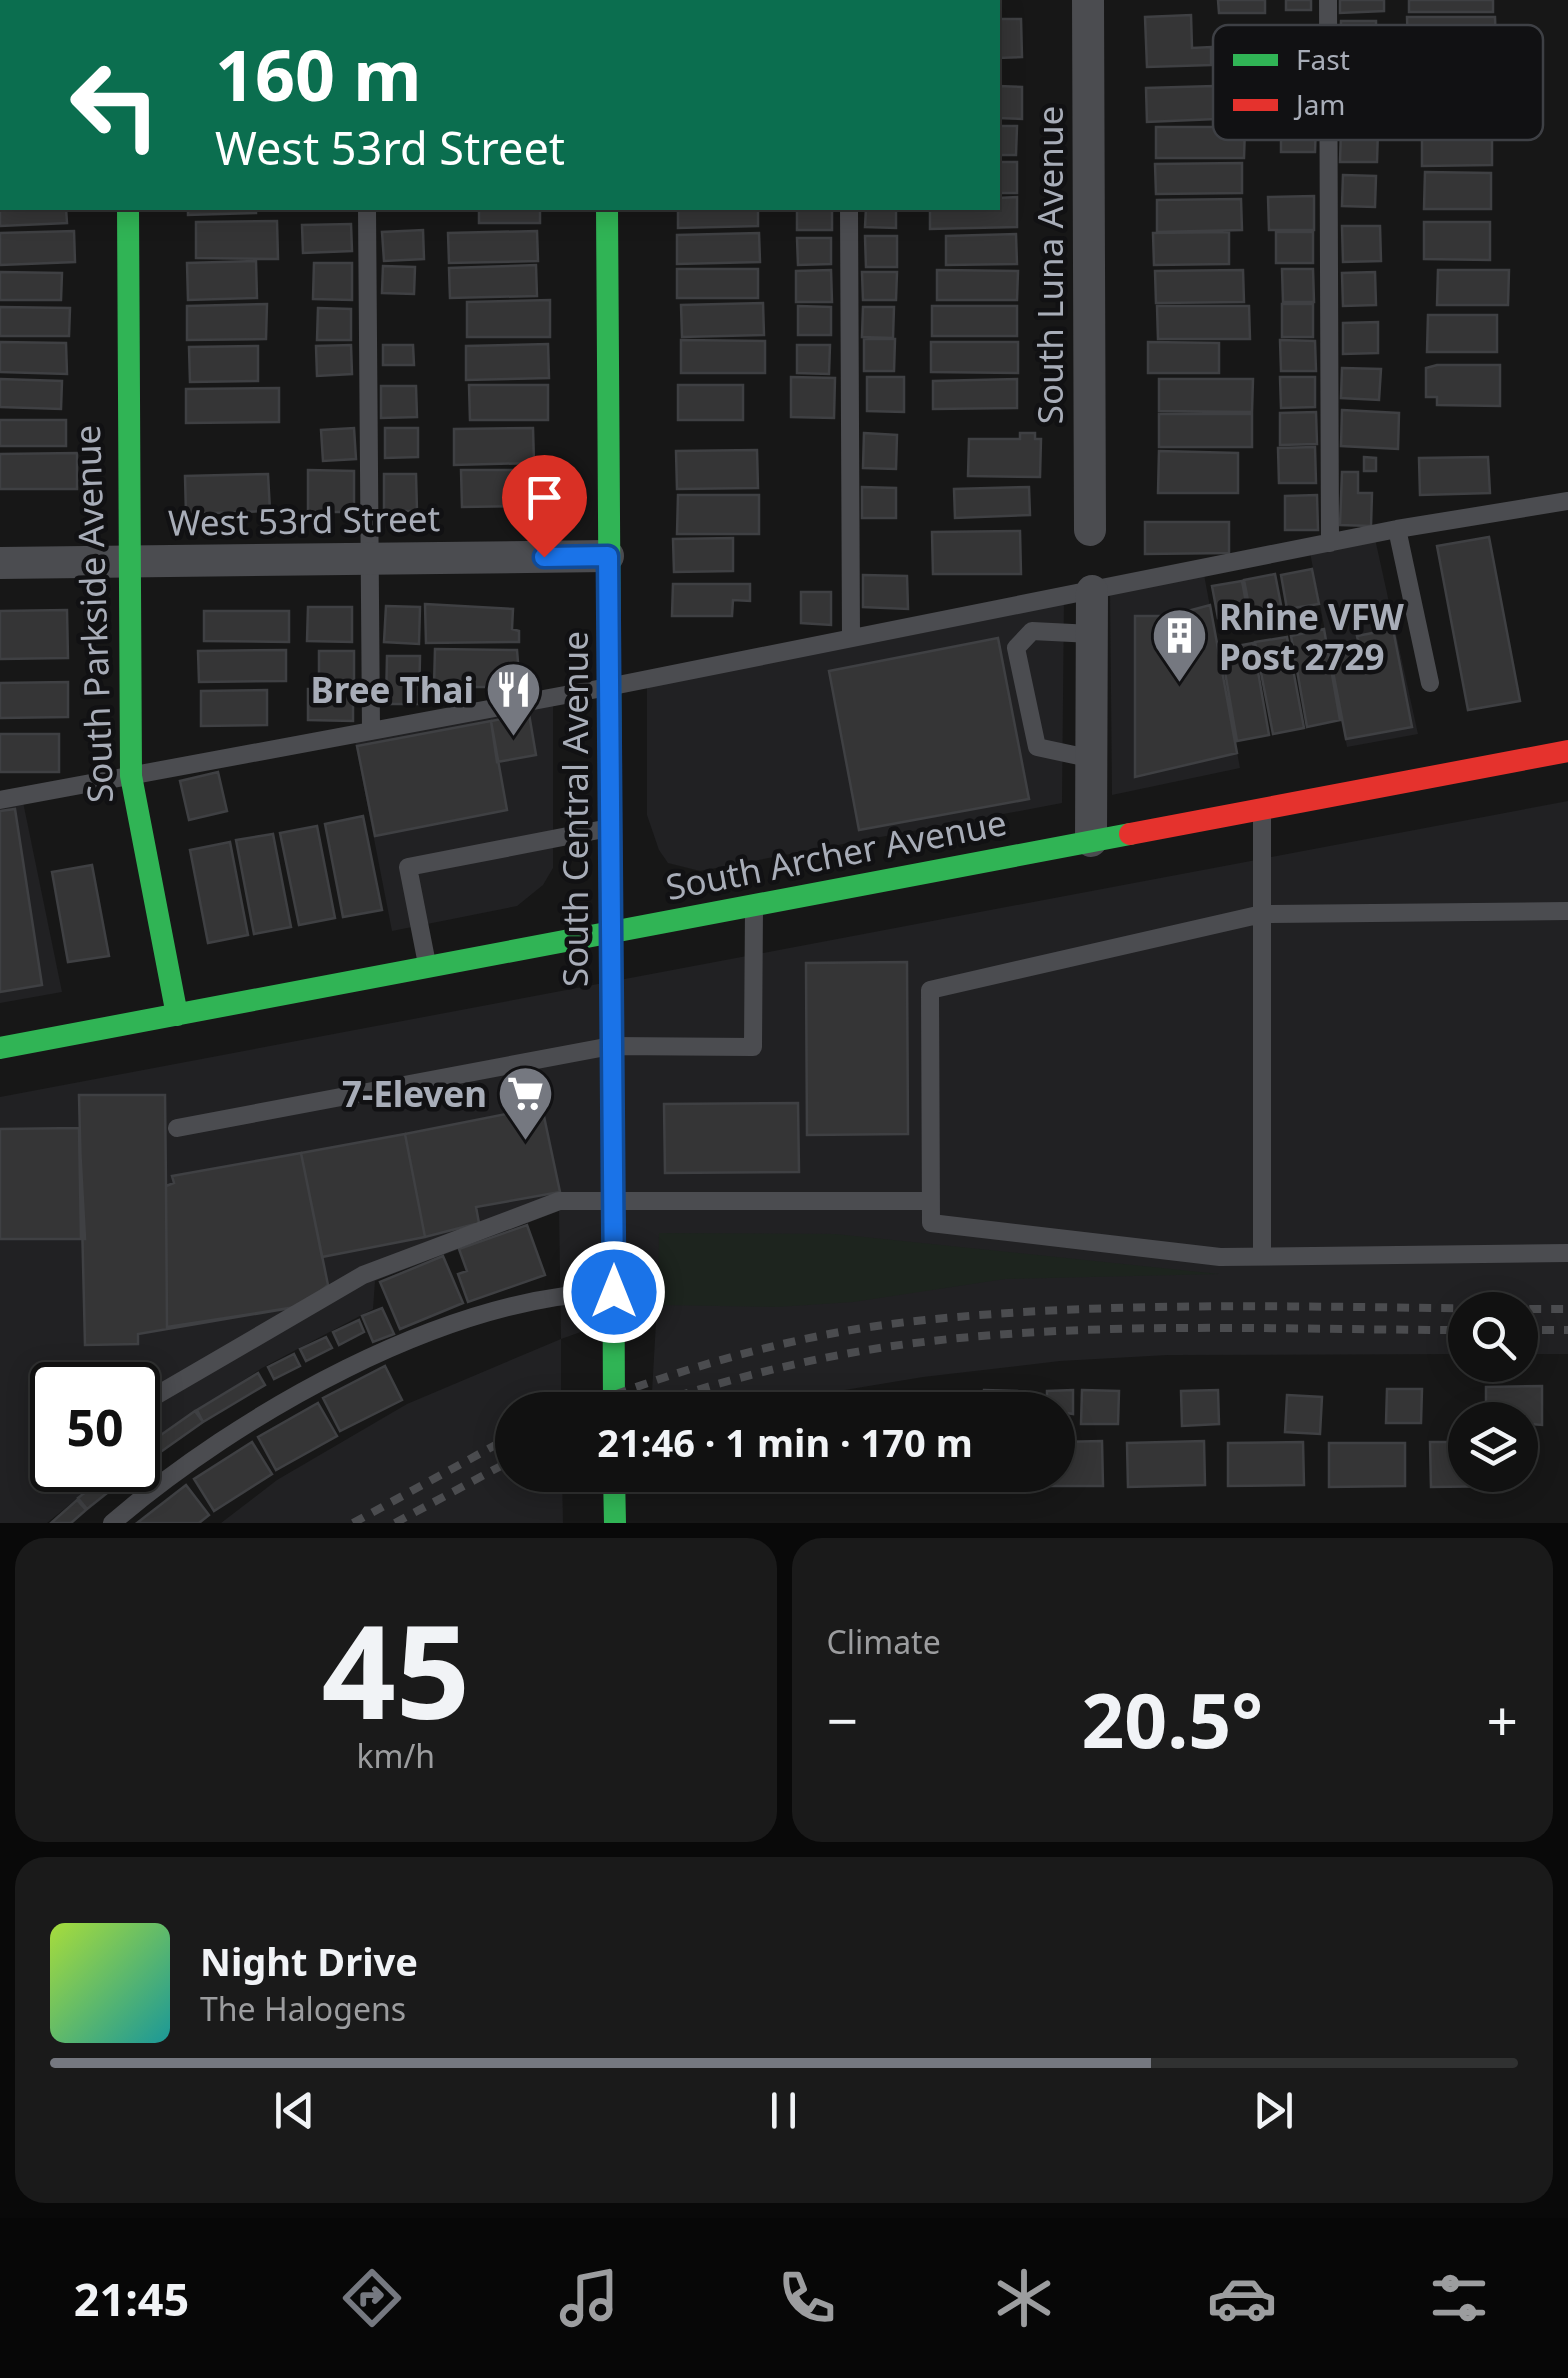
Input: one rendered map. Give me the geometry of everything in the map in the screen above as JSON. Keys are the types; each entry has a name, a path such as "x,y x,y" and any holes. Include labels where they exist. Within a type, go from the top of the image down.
{"main road":[{"name":"South Parkside Avenue","path":"128,210 126,562 132,776 177,1015"},
{"name":"South Central Avenue","path":"607,210 614,1392"},
{"name":"South Archer Avenue","path":"0,1048 1568,751"},
{"path":"614,1492 615,1523"}],"street":[{"name":"South Luna Avenue","path":"1088,0 1090,530"},
{"name":"West 53rd Street","path":"0,563 608,556"},
{"path":"1091,841 1092,591"}],"lane":[{"path":"1328,0 1328,25"},
{"path":"1329,140 1330,543"},
{"path":"367,210 372,731"},
{"path":"849,210 851,638"},
{"path":"0,800 608,687 1397,529 1568,500"},
{"path":"1397,529 1430,683"},
{"path":"1092,634 1032,631 1016,648 1037,747 1093,759"},
{"path":"1262,808 1262,1256"},
{"path":"428,966 408,867 610,828"},
{"path":"177,1128 611,1046 753,1047 754,905"},
{"path":"1568,911 1262,914 930,990 930,1223 1220,1256 1568,1253"},
{"path":"160,1393 363,1275 559,1202 930,1201"},
{"path":"112,1523 241,1425 361,1362 474,1318 562,1294 614,1292"}],"shaded area":[{"path":"1374,534 1418,734 1347,747 1309,547"},
{"path":"1203,569 1240,768 1112,795 1110,587"},
{"path":"1064,596 1062,803 700,871 668,863 659,850 647,815 647,679"},
{"path":"553,699 553,868 543,885 517,906 392,931 354,736"},
{"path":"22,797 62,992 0,1003 0,801"},
{"path":"1568,801 1568,1354 1538,1354 1538,1292 1448,1292 1448,1354 1168,1355 1060,1361 833,1392 652,1392 657,1305 561,1339 559,1211 375,1281 373,1309 262,1368 160,1436 160,1362 30,1362 30,1492 85,1492 47,1523 0,1523 0,1097"},
{"path":"659,1233 835,1234 1219,1274 1005,1279 853,1302 777,1307 658,1305"},
{"path":"561,1339 561,1392 495,1392 495,1492 562,1492 563,1523 221,1523 277,1480 407,1404"}],"building":[{"path":"1218,0 1265,0 1265,13 1219,13"},
{"path":"1286,0 1311,0 1311,10 1286,10"},
{"path":"1340,0 1384,0 1384,11 1340,13"},
{"path":"1409,0 1493,0 1493,12 1409,12"},
{"path":"1191,15 1192,48 1211,47 1211,65 1147,67 1145,17"},
{"path":"1407,17 1495,17 1495,25 1407,25"},
{"path":"1000,19 1021,19 1022,57 1000,58"},
{"path":"1341,21 1376,21 1376,25 1341,25"},
{"path":"1000,86 1022,87 1022,119 1000,118"},
{"path":"1213,86 1213,119 1147,122 1146,88"},
{"path":"1000,126 1017,126 1016,155 1000,155"},
{"path":"1156,127 1213,127 1213,140 1245,140 1244,158 1156,158"},
{"path":"1281,140 1315,140 1315,152 1281,152"},
{"path":"1341,140 1378,140 1377,162 1340,162"},
{"path":"1422,140 1492,140 1492,165 1422,166"},
{"path":"1000,162 1017,162 1017,193 1000,193"},
{"path":"1242,163 1242,193 1156,194 1155,164"},
{"path":"1425,172 1491,173 1491,209 1424,209"},
{"path":"1343,175 1376,176 1375,207 1342,206"},
{"path":"1314,196 1314,230 1269,230 1268,197"},
{"path":"1017,197 1017,227 930,229 930,210 1000,210 1000,198"},
{"path":"1241,199 1242,230 1157,232 1157,200"},
{"path":"0,210 66,210 67,223 0,226"},
{"path":"188,210 256,210 256,213 188,215"},
{"path":"479,210 540,210 540,223 479,223"},
{"path":"678,210 758,210 758,226 678,228"},
{"path":"797,210 832,210 832,230 797,230"},
{"path":"866,210 896,210 896,228 865,227"},
{"path":"277,221 278,259 196,258 196,222"},
{"path":"1424,222 1490,222 1490,260 1424,259"},
{"path":"351,224 352,251 303,253 302,225"},
{"path":"1342,226 1380,226 1381,261 1343,262"},
{"path":"423,230 424,259 384,261 382,232"},
{"path":"74,231 75,262 0,265 0,233"},
{"path":"537,231 538,261 449,263 448,233"},
{"path":"1229,232 1229,264 1154,265 1153,233"},
{"path":"1276,232 1313,232 1313,263 1276,263"},
{"path":"759,233 760,262 677,264 677,235"},
{"path":"1016,234 1017,264 946,265 946,236"},
{"path":"865,236 897,236 897,267 866,267"},
{"path":"797,238 831,238 831,264 798,265"},
{"path":"256,261 257,298 188,300 187,263"},
{"path":"314,263 352,263 352,300 313,299"},
{"path":"536,265 537,296 450,298 449,268"},
{"path":"383,266 415,267 414,294 382,293"},
{"path":"677,269 758,269 758,298 677,298"},
{"path":"1282,269 1313,269 1314,302 1283,302"},
{"path":"831,270 832,302 796,302 796,271"},
{"path":"937,270 1018,271 1017,300 937,300"},
{"path":"1243,270 1244,302 1156,303 1155,271"},
{"path":"1438,270 1509,270 1508,305 1437,305"},
{"path":"0,272 62,273 61,300 0,300"},
{"path":"862,272 897,272 896,300 863,300"},
{"path":"1375,272 1376,305 1343,306 1342,273"},
{"path":"550,300 550,337 467,337 467,302"},
{"path":"763,303 764,335 682,337 681,305"},
{"path":"267,304 266,339 187,340 187,306"},
{"path":"1282,304 1313,304 1313,337 1282,337"},
{"path":"798,306 831,307 831,335 798,335"},
{"path":"932,306 1017,306 1017,336 932,336"},
{"path":"1157,306 1249,306 1250,339 1158,339"},
{"path":"0,307 70,308 69,336 0,336"},
{"path":"863,307 894,307 893,338 862,337"},
{"path":"318,308 351,309 351,340 317,340"},
{"path":"1428,315 1497,315 1497,352 1427,352"},
{"path":"1378,322 1378,353 1343,354 1343,323"},
{"path":"864,339 895,339 894,371 864,371"},
{"path":"681,340 765,341 765,373 681,373"},
{"path":"1280,340 1315,341 1316,371 1281,371"},
{"path":"0,342 66,343 67,374 0,372"},
{"path":"931,342 1018,342 1018,373 931,372"},
{"path":"1148,342 1219,343 1219,373 1148,373"},
{"path":"548,344 549,378 466,380 466,346"},
{"path":"351,345 352,374 317,376 316,346"},
{"path":"383,345 413,345 414,365 383,365"},
{"path":"797,345 830,345 829,374 797,373"},
{"path":"258,346 258,381 190,382 189,347"},
{"path":"1500,365 1500,406 1437,405 1437,397 1426,397 1426,368"},
{"path":"1342,368 1381,369 1379,400 1341,398"},
{"path":"791,377 835,378 834,418 791,417"},
{"path":"867,377 904,377 904,412 867,411"},
{"path":"1280,377 1315,377 1315,407 1281,408"},
{"path":"0,379 62,381 61,409 0,407"},
{"path":"1017,379 1017,408 933,409 933,381"},
{"path":"1159,379 1253,379 1252,412 1159,411"},
{"path":"469,385 548,385 548,420 470,420"},
{"path":"678,385 743,385 743,420 678,420"},
{"path":"381,386 416,386 417,417 381,418"},
{"path":"279,388 279,422 186,423 186,389"},
{"path":"1342,410 1399,413 1398,449 1341,446"},
{"path":"1316,412 1317,444 1280,445 1280,413"},
{"path":"1159,414 1252,414 1252,447 1159,447"},
{"path":"0,420 66,420 66,446 0,446"},
{"path":"354,428 356,459 323,461 321,430"},
{"path":"385,428 418,428 418,457 385,458"},
{"path":"533,428 534,463 454,465 454,429"},
{"path":"864,433 897,435 896,469 863,468"},
{"path":"1020,433 1035,433 1035,439 1041,439 1040,477 968,476 969,439 1020,439"},
{"path":"1315,447 1316,483 1279,483 1278,448"},
{"path":"757,450 758,488 677,489 676,451"},
{"path":"1159,451 1238,453 1238,493 1158,493"},
{"path":"77,453 77,489 0,489 0,454"},
{"path":"1364,457 1376,458 1376,471 1364,471"},
{"path":"1488,457 1490,493 1420,495 1419,458"},
{"path":"308,470 354,471 354,512 308,512"},
{"path":"461,470 534,470 534,506 462,507"},
{"path":"1342,472 1358,472 1358,493 1372,493 1371,526 1340,525"},
{"path":"268,474 270,511 186,514 185,476"},
{"path":"384,474 416,474 417,511 384,511"},
{"path":"862,487 896,488 896,518 862,518"},
{"path":"1029,487 1030,515 955,518 954,489"},
{"path":"678,495 759,495 759,534 677,534"},
{"path":"1317,495 1318,530 1285,530 1285,496"},
{"path":"1145,522 1229,522 1229,553 1145,554"},
{"path":"1020,531 1021,574 933,574 932,532"},
{"path":"1489,537 1520,701 1468,710 1437,546"},
{"path":"733,538 733,571 674,572 673,539"},
{"path":"1312,569 1319,604 1287,609 1281,575"},
{"path":"1275,574 1282,610 1251,616 1244,580"},
{"path":"863,575 907,576 908,609 863,607"},
{"path":"1242,581 1248,613 1218,618 1212,586"},
{"path":"673,584 750,584 750,601 733,600 732,616 672,616"},
{"path":"801,592 831,592 831,625 801,623"},
{"path":"425,604 513,609 512,629 519,631 519,642 426,643"},
{"name":"Rhine VFW Post 2729","path":"1210,605 1237,753 1135,777 1135,616 1169,616"},
{"path":"386,606 420,607 419,644 384,642"},
{"path":"308,607 352,607 352,642 307,641"},
{"path":"67,610 68,658 0,659 0,611"},
{"path":"204,611 289,611 289,642 204,641"},
{"path":"1324,629 1340,720 1307,727 1291,636"},
{"path":"1393,629 1412,727 1346,739 1330,656 1360,650 1357,636"},
{"path":"1287,637 1304,728 1273,734 1255,642"},
{"path":"998,638 1029,799 859,830 829,671"},
{"path":"1253,643 1269,735 1237,741 1221,649"},
{"path":"435,649 517,650 520,687 434,687"},
{"path":"286,650 286,681 199,682 198,651"},
{"path":"319,651 354,651 354,682 319,683"},
{"path":"387,656 420,656 419,704 386,704"},
{"path":"68,682 68,717 0,718 0,683"},
{"path":"308,689 353,690 353,721 308,720"},
{"path":"267,690 267,725 201,726 201,691"},
{"name":"Bree Thai","path":"529,714 536,755 497,762 491,721"},
{"path":"491,721 507,810 375,836 357,746"},
{"path":"0,734 59,734 59,772 0,772"},
{"path":"218,772 227,811 189,820 180,781"},
{"path":"15,809 42,985 0,992 0,811"},
{"path":"363,816 382,910 343,917 325,824"},
{"path":"317,826 335,918 299,925 280,833"},
{"path":"273,834 291,927 254,934 236,840"},
{"path":"230,842 248,935 208,943 190,850"},
{"path":"92,865 109,956 68,962 52,872"},
{"path":"907,962 908,1134 807,1135 806,963"},
{"path":"79,1095 165,1095 166,1186 174,1183 172,1176 301,1153 328,1285 302,1306 138,1334 138,1344 85,1345"},
{"path":"798,1103 799,1172 665,1173 664,1104"},
{"path":"542,1107 560,1192 476,1207 479,1223 425,1237 405,1134"},
{"path":"79,1128 85,1239 81,1239"},
{"path":"79,1128 81,1239 0,1239 0,1129"},
{"path":"405,1134 425,1237 322,1257 301,1153"},
{"path":"301,1153 328,1285 302,1306 167,1327 166,1186 174,1183 172,1176"},
{"path":"301,1153 328,1285 302,1306 167,1327 166,1186 174,1183 172,1176"},
{"path":"527,1225 545,1275 468,1302 458,1274 467,1271 459,1249"},
{"path":"443,1256 463,1303 400,1329 380,1282"},
{"path":"382,1308 394,1334 373,1342 362,1316"},
{"path":"359,1320 364,1332 339,1345 333,1332"},
{"path":"326,1337 332,1348 306,1361 300,1349"},
{"path":"294,1354 300,1366 274,1379 268,1367"},
{"path":"385,1366 402,1400 340,1431 323,1398"},
{"path":"258,1373 265,1385 203,1422 197,1410"},
{"path":"1542,1386 1542,1425 1538,1425 1538,1402 1486,1402 1486,1387"},
{"path":"1387,1389 1422,1389 1421,1423 1386,1423"},
{"path":"1082,1390 1119,1391 1118,1424 1081,1424"},
{"path":"1218,1390 1219,1424 1182,1426 1181,1391"},
{"path":"1287,1395 1322,1397 1320,1434 1285,1432"},
{"path":"318,1403 337,1436 276,1470 258,1437"},
{"path":"195,1411 203,1422 160,1452 160,1436"},
{"path":"1102,1441 1103,1486 1075,1486 1075,1442"},
{"path":"1204,1441 1205,1485 1128,1487 1127,1443"},
{"path":"252,1442 272,1474 214,1511 194,1479"},
{"path":"1303,1442 1304,1485 1228,1486 1228,1443"},
{"path":"1430,1442 1448,1442 1448,1487 1431,1487"},
{"path":"1329,1443 1405,1443 1405,1486 1329,1487"},
{"path":"186,1485 209,1515 199,1523 137,1523"},
{"path":"86,1492 108,1492 87,1509 78,1498"},
{"path":"77,1500 86,1510 71,1523 51,1523"}],"railway":[{"path":"624,1392 791,1342 925,1320 1165,1307 1568,1309"},
{"path":"693,1392 790,1365 958,1338 1102,1329 1448,1330"},
{"path":"1538,1330 1568,1330"},
{"path":"353,1523 495,1445"},
{"path":"395,1523 495,1469"}],"traffic: fast":[{"path":"128,210 131,776 177,1015"},
{"path":"607,210 611,825"},
{"path":"0,1048 1130,834"},
{"path":"613,1175 614,1392"},
{"path":"614,1492 615,1523"}],"traffic: jam":[{"path":"1130,834 1568,751"},
{"path":"611,825 613,1175"}],"place":[{"name":"Rhine VFW Post 2729","path":"1180,685"},
{"name":"Bree Thai","path":"513,738"},
{"name":"7-Eleven","path":"526,1142"}],"route":[{"path":"544,557 608,556 614,1292"}]}
